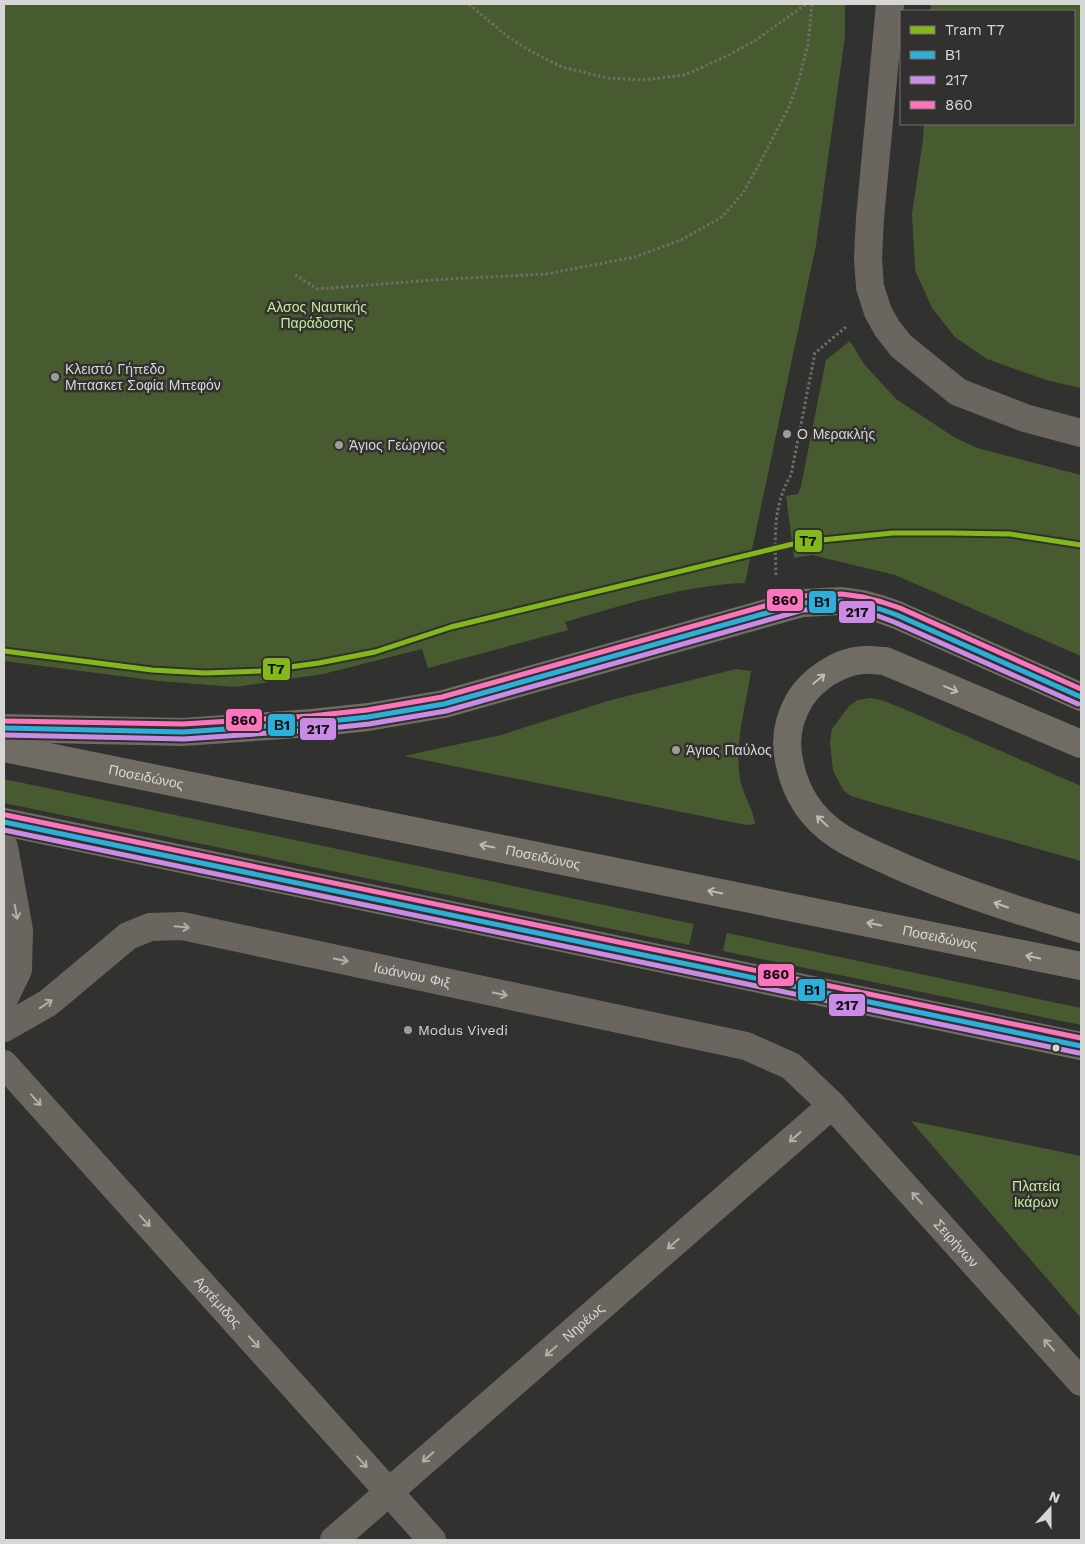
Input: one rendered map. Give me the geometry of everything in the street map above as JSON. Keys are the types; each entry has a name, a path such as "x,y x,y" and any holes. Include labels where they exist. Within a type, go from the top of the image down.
{"highway":[{"path":"4,728 183,732 368,717 444,704 802,603 842,601 862,604 897,615 1081,697"},
{"path":"1081,744 885,661 862,660 844,664 828,672 800,698 792,716 786,751 794,784 803,801 837,835 862,849 930,879 1002,905 1081,930"},
{"name":"Ποσειδώνος","path":"4,748 1081,966"},
{"path":"4,822 1081,1046"}],"street":[{"path":"890,4 868,258 870,287 878,312 887,328 901,346 958,392 1025,418 1081,433"},
{"path":"4,847 19,930 18,970 4,999"},
{"name":"Ιωάννου Φιξ","path":"4,1028 48,1003 128,936 150,927 182,926 746,1046 791,1066 832,1105"},
{"name":"Αρτέμιδος","path":"4,1064 432,1540"},
{"name":"Σειρήνων","path":"832,1105 1081,1382"},
{"name":"Νηρέως","path":"334,1540 832,1105"}],"path":[{"path":"469,4 508,37 562,67 607,78 643,80 685,75 729,55 756,40 806,4"},
{"path":"295,275 318,290 446,279 546,274 634,257 680,240 722,218 743,193 788,107 799,79 808,44 812,4"},
{"path":"776,583 774,525 785,486 791,475 815,353 849,324"}],"green space":[{"name":"Αλσος Ναυτικής Παράδοσης","path":"4,4 845,4 845,36 816,245 745,583 699,588 632,603 565,622 568,630 428,668 422,649 323,674 235,687 159,681 4,661"},
{"path":"931,4 1081,4 1081,388 1046,380 987,359 955,337 932,308 915,270 912,214 924,125 1075,125 1075,10 930,10"},
{"path":"850,341 864,364 896,399 954,437 977,448 1081,475 1081,656 895,575 812,555 794,558 786,496 798,494 801,486 826,360"},
{"path":"736,669 751,671 738,752 741,785 755,824 746,825 404,756 501,735 611,700"},
{"path":"870,698 904,709 1081,786 1081,861 874,803 851,796 843,790 833,770 830,742 832,729 849,706 858,700"},
{"path":"4,779 694,924 689,945 4,803"},
{"path":"727,933 1081,1008 1081,1025 723,951"},
{"name":"Πλατεία Ικάρων","path":"911,1121 1081,1156 1081,1318"}],"tram line":[{"name":"Τ7","path":"4,651 152,670 205,673 260,671 319,663 375,652 451,627 801,542 893,533 950,533 1010,534 1081,545"}],"transit line":[{"name":"860","path":"4,721 183,724 311,716 367,710 442,697 800,596 842,594 863,597 900,608 1081,689"},
{"name":"Β1","path":"4,728 183,732 368,717 444,704 802,603 842,601 880,609 897,615 1081,697"},
{"name":"217","path":"4,735 184,739 369,724 446,711 803,610 842,609 878,616 1078,704"},
{"name":"860","path":"6,815 1081,1038"},
{"name":"Β1","path":"4,822 1081,1046"},
{"name":"217","path":"4,830 1079,1053"}],"place":[{"name":"Κλειστό Γήπεδο Μπασκετ Σοφία Μπεφόν","path":"55,377"},
{"name":"Ο Μερακλής","path":"787,434"},
{"name":"Άγιος Γεώργιος","path":"339,445"},
{"name":"Άγιος Παύλος","path":"676,750"},
{"name":"Modus Vivedi","path":"408,1030"}]}
